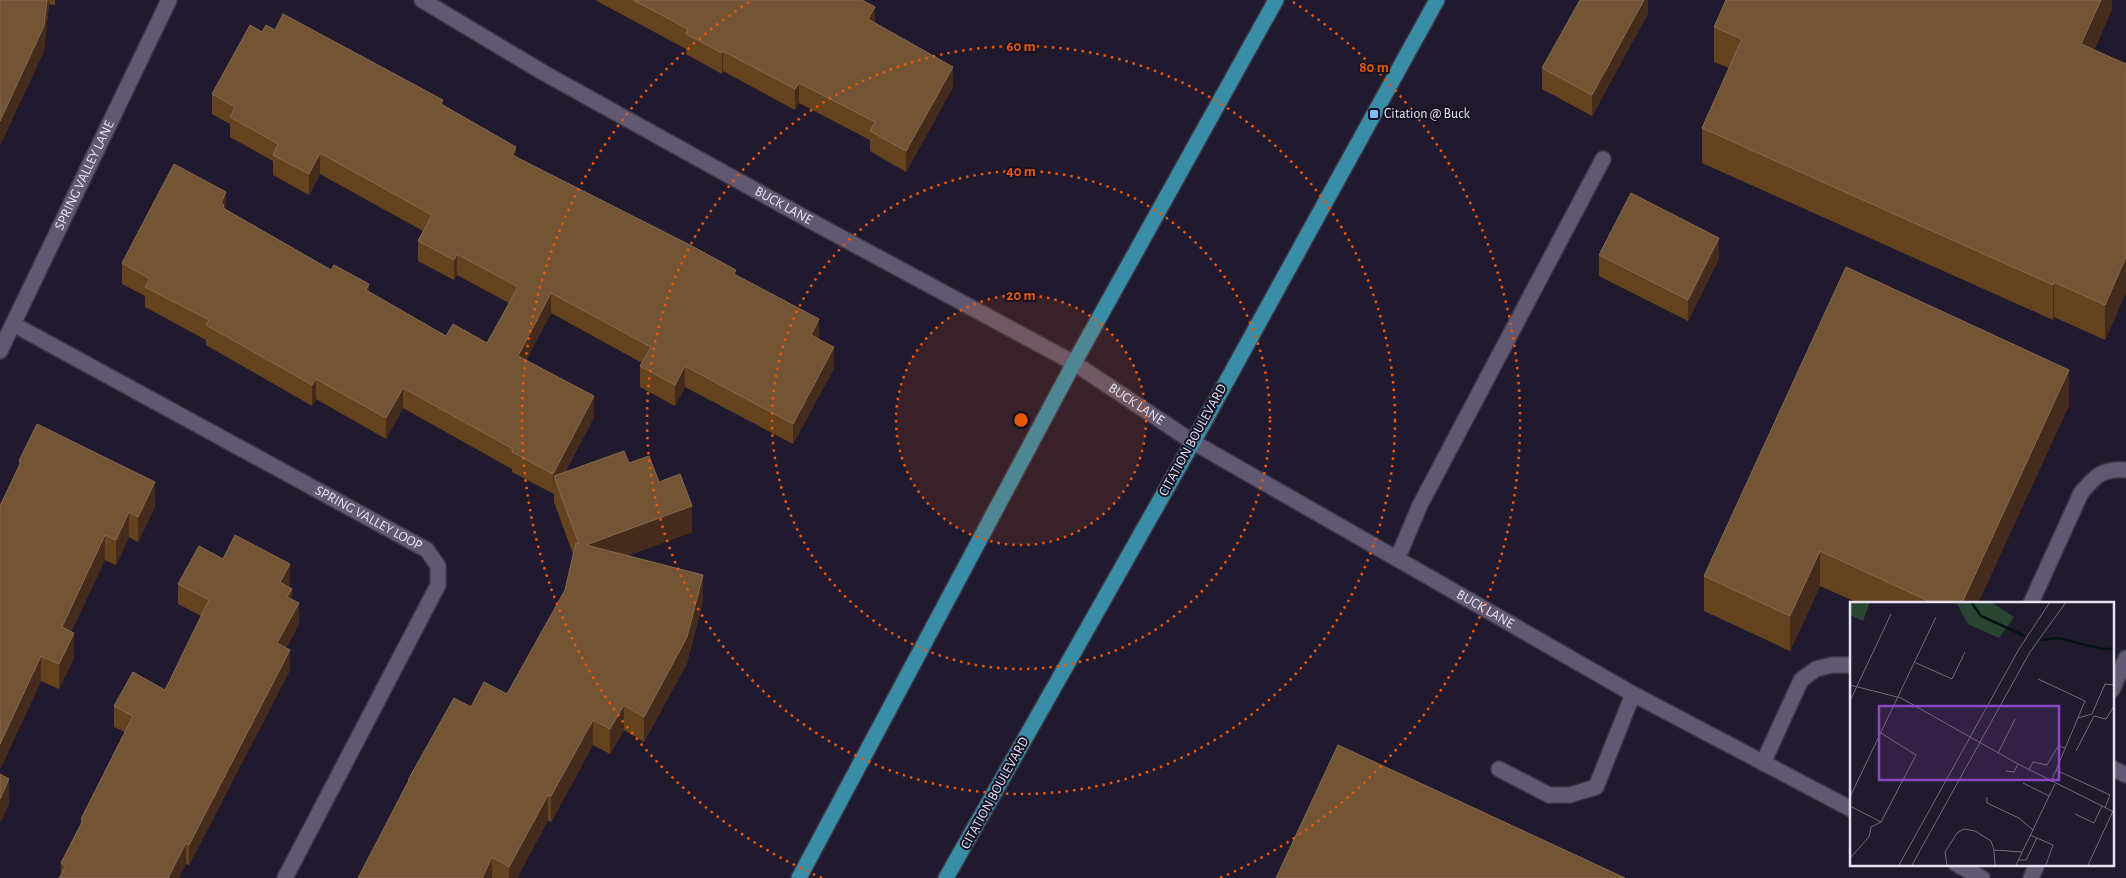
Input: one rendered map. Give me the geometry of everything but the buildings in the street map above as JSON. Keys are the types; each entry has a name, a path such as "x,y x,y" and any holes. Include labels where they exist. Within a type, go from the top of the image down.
{"main road":[{"path":"799,878 1074,363 1276,0"},
{"name":"CITATION BOULEVARD","path":"946,878 1192,442 1437,0"}],"street":[{"name":"SPRING VALLEY LANE","path":"0,351 168,0"},
{"name":"BUCK LANE","path":"422,0 544,73 820,226 1074,363 1192,442 1398,557 1633,694 1850,808"},
{"path":"1398,557 1420,505 1603,159"},
{"name":"SPRING VALLEY LOOP","path":"13,324 427,550 438,566 438,585 285,878"},
{"path":"2031,602 2081,493 2093,478 2105,471 2126,470"},
{"path":"2114,685 2126,658"},
{"path":"1763,763 1801,680 1816,669 1832,664 1850,665"},
{"path":"1499,769 1549,795 1570,795 1596,787 1633,694"},
{"path":"2114,769 2126,775"},
{"path":"1960,866 1982,878"},
{"path":"2031,878 2036,866"}],"place":[{"name":"Citation @ Buck","path":"1374,114"}]}
